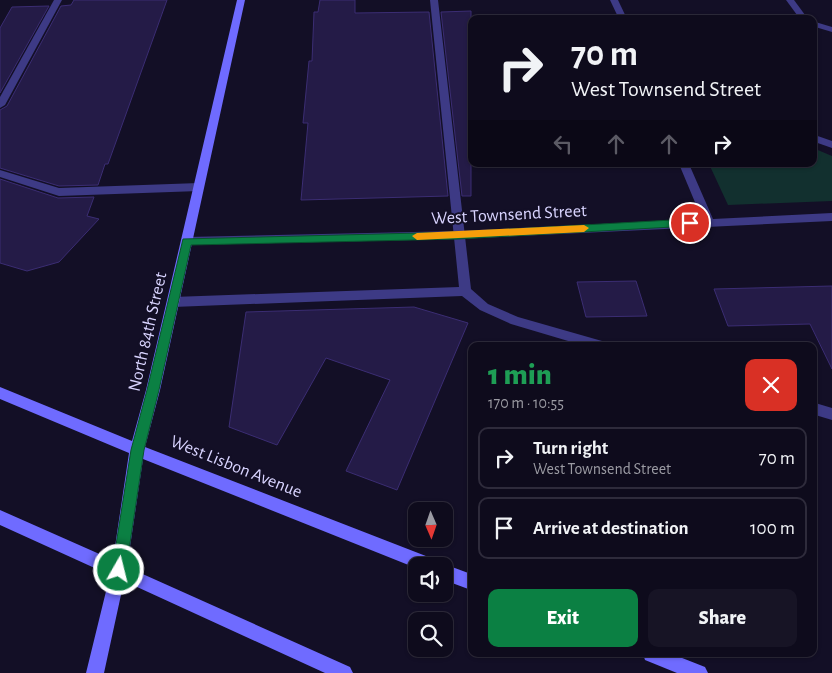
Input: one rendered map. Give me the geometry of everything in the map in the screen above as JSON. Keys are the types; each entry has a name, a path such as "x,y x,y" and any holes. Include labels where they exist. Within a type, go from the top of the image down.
{"street":[{"path":"0,105 58,0"},
{"name":"North 84th Street","path":"95,673 119,570 137,450 153,390 241,0"},
{"path":"434,0 465,291"},
{"path":"614,0 621,15"},
{"path":"790,0 801,15"},
{"path":"817,25 832,30"},
{"path":"817,139 832,145"},
{"path":"685,167 709,222"},
{"path":"0,173 58,192 199,187"},
{"name":"West Townsend Street","path":"187,241 458,235 832,217"},
{"path":"173,302 465,291 484,307 515,321 588,342"},
{"name":"West Lisbon Avenue","path":"0,393 137,450 408,557"},
{"path":"817,410 832,414"},
{"path":"0,517 344,673"},
{"path":"453,575 468,581"},
{"path":"659,657 699,673"}],"green space":[{"path":"817,150 832,156 832,201 728,205 710,167 817,167"}],"building":[{"path":"74,0 167,0 108,164 105,164 98,185 59,186 0,168 0,110 7,106 61,6 71,5"},
{"path":"320,0 355,0 355,13 429,12 448,196 301,200 308,123 303,123 309,61 312,61 314,12 318,12"},
{"path":"49,6 0,93 0,28 12,7"},
{"path":"471,11 471,15 468,15 468,167 471,167 471,196 462,196 441,12"},
{"path":"0,179 58,198 94,197 87,216 99,219 59,262 27,271 0,263"},
{"path":"636,281 647,316 586,317 577,282"},
{"path":"832,286 832,369 810,324 728,326 714,289"},
{"path":"414,307 468,323 397,490 346,471 390,380 326,358 277,445 229,427 246,312"}],"slow traffic":[{"path":"417,236 584,228"}],"route":[{"path":"119,570 137,450 153,390 187,241 458,235 690,223"}]}
